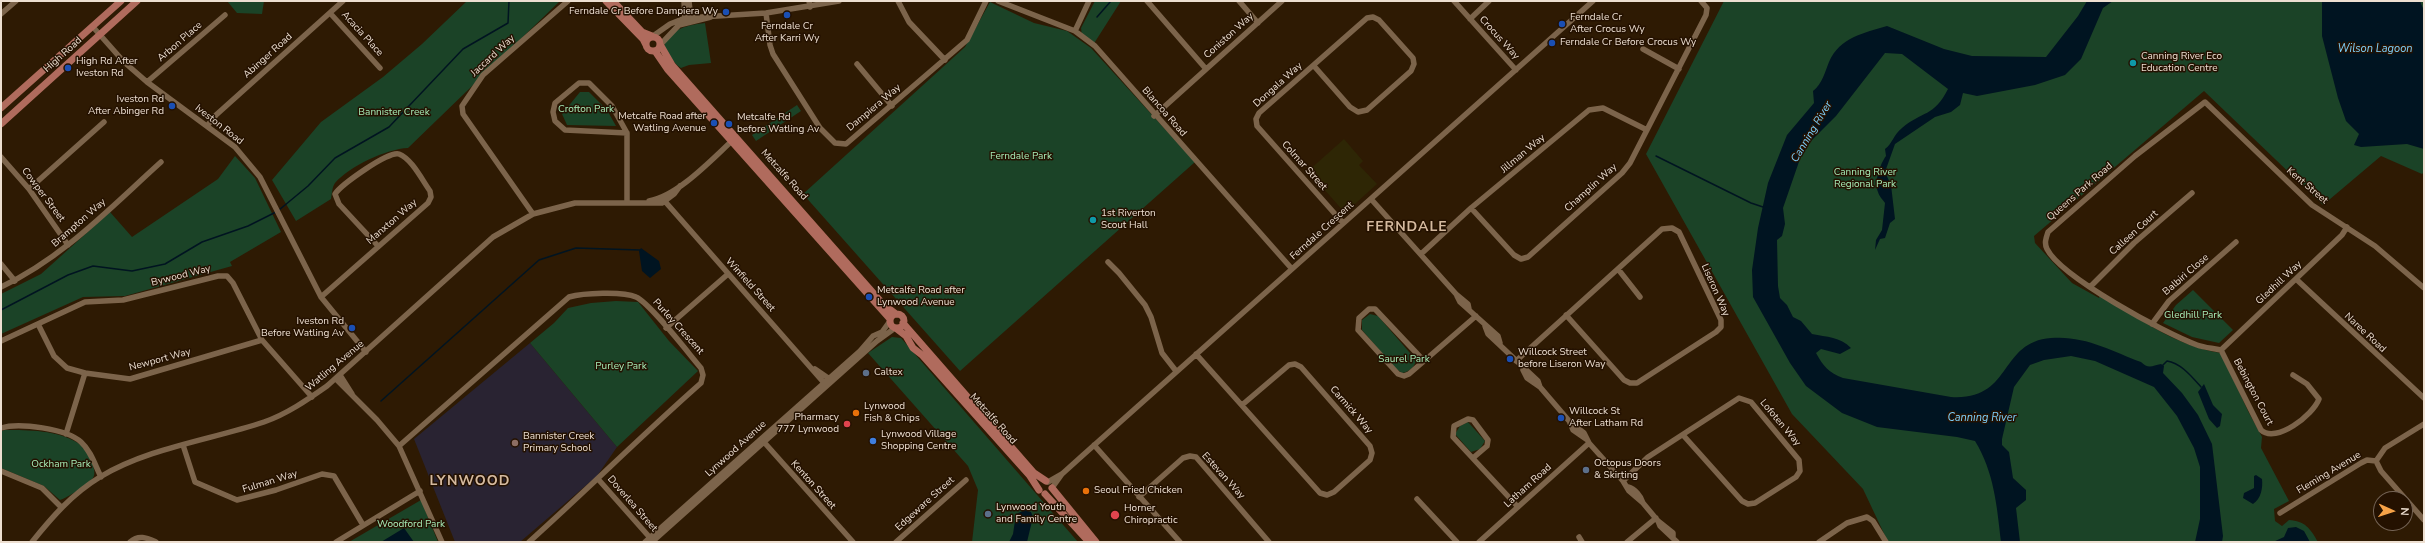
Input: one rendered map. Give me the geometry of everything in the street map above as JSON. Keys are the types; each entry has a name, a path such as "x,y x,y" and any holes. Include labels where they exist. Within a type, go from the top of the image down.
{"main road":[{"name":"High Road","path":"1,108 121,1"},
{"name":"High Road","path":"1,124 137,1"},
{"name":"Metcalfe Road","path":"606,1 643,39 649,50 655,51 668,70 734,139 883,304 892,318 891,326 906,336 913,348 922,355 1007,446 1034,473 1049,485 1096,542"},
{"name":"Metcalfe Road","path":"613,1 642,32 659,39 667,59 734,139"},
{"path":"646,45 647,40 653,36"},
{"path":"655,51 661,45"},
{"name":"Metcalfe Road","path":"892,318 902,317 903,323 1007,446 1042,492 1089,542"},
{"path":"896,328 903,323"},
{"path":"1040,485 1049,485 1049,493 1042,492 1040,485"}],"street":[{"path":"1,14 16,1"},
{"name":"Abinger Road","path":"207,126 216,114 343,1"},
{"name":"Jaccard Way","path":"533,214 463,114 462,106 483,75 568,1"},
{"path":"684,1 688,20"},
{"path":"688,1 688,20"},
{"path":"653,36 670,24 688,20 766,13 810,4 839,1"},
{"path":"898,1 909,22 945,60"},
{"name":"Dampiera Way","path":"766,13 770,45 773,54 820,128 836,143 846,144 967,40 986,1"},
{"name":"Blancoa Road","path":"998,1 1075,31 1095,46 1154,116 1292,269"},
{"path":"1075,31 1089,1"},
{"name":"Coniston Way","path":"1146,1 1206,69"},
{"path":"1238,1 1258,23"},
{"name":"Coniston Way","path":"1154,116 1282,1"},
{"name":"Crocus Way","path":"1454,1 1516,70"},
{"name":"Crocus Way","path":"1470,18 1489,1"},
{"name":"Ferndale Crescent","path":"1049,485 1593,1"},
{"name":"Champlin Way","path":"1471,208 1514,256 1521,259 1528,257 1622,173 1630,163 1706,15 1707,8 1701,1"},
{"name":"Acacia Place","path":"330,13 380,68"},
{"name":"Arbon Place","path":"147,82 225,15"},
{"name":"Dongala Way","path":"1256,119 1259,113 1367,18 1373,17 1378,20 1413,58 1414,64 1412,71 1367,110 1358,112 1350,107 1314,66"},
{"path":"661,45 674,29 688,20"},
{"name":"Iveston Road","path":"93,27 147,82 235,147 260,177 320,297 368,351"},
{"path":"1643,49 1679,69"},
{"path":"857,64 892,106"},
{"path":"627,133 565,130 555,121 553,112 555,103 579,83 589,83 612,106 627,133 627,202"},
{"name":"Kent Street","path":"2205,102 2312,205 2375,246 2424,288"},
{"name":"Queens Park Road","path":"2205,102 2135,156 2048,232 2045,242 2048,250 2075,279 2152,324 2198,345 2221,350"},
{"name":"Jillman Way","path":"1421,254 1471,208 1589,110 1603,108 1646,130"},
{"name":"Colmar Street","path":"1256,119 1257,126 1343,223"},
{"path":"29,189 104,122"},
{"path":"665,198 734,139"},
{"name":"Manxton Way","path":"320,297 378,246 428,202 431,196 430,191 408,160 398,153 392,154 368,168 340,187 335,194 339,204 378,246"},
{"name":"Cowper Street","path":"1,157 29,189 68,245"},
{"name":"Brampton Way","path":"1,287 36,270 68,245 161,162"},
{"name":"Calleen Court","path":"2090,287 2134,243 2192,193"},
{"name":"Watling Avenue","path":"32,542 61,507 101,477 129,462 265,421 301,405 338,377 368,351 493,237 533,214 575,203 640,202 656,204 665,198"},
{"name":"Winfield Street","path":"665,198 675,214 728,274 811,367 827,381"},
{"path":"1371,199 1456,294 1468,304 1470,309 1485,326 1498,336 1500,343 1523,370 1538,382 1540,387 1570,422 1584,433 1588,441 1628,487 1637,493 1642,503 1673,533 1675,540"},
{"name":"Gledhill Way","path":"2221,350 2296,279 2347,227"},
{"name":"Liseron Way","path":"1516,360 1566,315 1618,269 1662,229 1672,228 1679,232 1721,320 1720,327 1716,332 1643,378 1630,384 1624,380 1566,315"},
{"name":"Balbiri Close","path":"2152,324 2169,300 2236,242"},
{"path":"1108,262 1120,272 1145,305 1151,317 1162,353 1176,371"},
{"path":"1,264 14,281"},
{"path":"1618,269 1640,298"},
{"path":"666,328 728,274"},
{"name":"Bywood Way","path":"1,341 85,302 123,300 218,276 227,276 233,283 262,340 312,397"},
{"name":"Naree Road","path":"2296,279 2350,332 2424,398"},
{"name":"Purley Crescent","path":"399,446 569,297 579,294 629,295 642,301 701,368 703,375 701,383 624,451 598,479 529,542"},
{"path":"1424,362 1375,309 1370,309 1359,318 1358,330 1398,374 1404,376 1409,374 1424,362 1476,316"},
{"name":"Lynwood Avenue","path":"650,541 860,351 873,336 882,332 892,318"},
{"name":"Newport Way","path":"38,324 54,356 67,368 85,373 130,379 262,340"},
{"name":"Lynwood Avenue","path":"827,381 877,341 896,328"},
{"name":"Bebington Court","path":"2221,350 2264,434 2271,435 2289,428 2316,408 2319,399 2316,393 2293,375"},
{"name":"Carmick Way","path":"1196,354 1320,493 1327,495 1334,492 1370,460 1372,453 1370,446 1301,366 1295,364 1289,365 1242,405"},
{"path":"66,434 85,373"},
{"path":"338,377 399,446 442,542"},
{"name":"Lofoten Way","path":"1623,481 1648,458 1739,398 1746,399 1751,402 1799,460 1800,471 1796,477 1755,503 1748,504 1742,501 1683,435"},
{"path":"1473,458 1487,446 1488,440 1473,420 1468,418 1454,426 1454,437 1518,508"},
{"name":"Fleming Avenue","path":"2280,513 2361,462 2367,460 2376,461 2385,448 2424,424"},
{"path":"1,428 40,428 66,434 80,441 87,449 101,477"},
{"name":"Kenton Street","path":"763,440 851,541"},
{"name":"Latham Road","path":"1479,542 1518,508 1588,441"},
{"name":"Fulman Way","path":"183,445 195,482 236,500 276,490 322,474 334,476 363,525"},
{"path":"1094,445 1180,542"},
{"name":"Estevan Way","path":"1139,497 1183,458 1190,456 1196,457 1269,542"},
{"path":"2376,461 2381,471 2424,520"},
{"path":"1,471 42,488 61,507"},
{"name":"Doverlea Street","path":"598,479 650,541"},
{"name":"Edgeware Street","path":"896,542 966,480"},
{"path":"336,542 420,492"},
{"path":"1417,499 1457,542"},
{"path":"1819,542 1848,523 1867,518 1873,521 1886,542"},
{"path":"1627,542 1657,519"},
{"path":"130,542 137,538 143,537 156,542"}],"shaded area":[{"name":"Bannister Creek Primary School","path":"530,343 617,447 597,476 520,542 455,542 414,439"}],"green space":[{"path":"227,1 264,1 262,14 237,13"},
{"name":"Bannister Creek","path":"467,1 560,1 408,148 379,155 350,170 335,183 331,199 296,221 272,180 321,122 383,77 422,44"},
{"path":"1095,1 1121,1 1093,45 1082,36 1081,28"},
{"name":"Canning River Regional Park","path":"1724,1 2424,1 2424,172 2422,174 2381,156 2323,205 2204,91 2034,236 2035,243 2072,283 2099,298 2100,295 2143,322 2173,338 2204,349 2221,353 2262,437 2261,448 2289,501 2274,509 2275,521 2282,526 2289,520 2299,522 2310,529 2318,542 1888,542 1863,489 1792,414 1646,154"},
{"name":"Ferndale Park","path":"990,2 1034,23 1067,31 1091,48 1195,162 960,371 803,194 965,47"},
{"path":"705,23 711,63 689,65 681,68 673,61 664,46 667,40 681,28"},
{"name":"Crofton Park","path":"580,92 589,92 607,110 616,126 567,125 562,114"},
{"path":"797,105 801,111 756,141 752,135"},
{"path":"235,156 255,178 281,232 230,262 232,266 125,296 83,297 1,334 1,294 41,274 110,212 132,237 218,179"},
{"name":"Gledhill Park","path":"2193,290 2233,330 2219,343 2192,337 2163,323 2176,305"},
{"name":"Purley Park","path":"616,301 638,302 669,341 698,371 617,447 530,343 554,323 568,308 591,303"},
{"name":"Saurel Park","path":"1370,314 1378,316 1416,360 1413,367 1402,373 1396,369 1362,330 1362,320"},
{"path":"892,337 901,338 1078,542 972,542 978,490 968,466 868,353"},
{"path":"1468,422 1485,441 1480,449 1471,452 1455,434 1460,426"},
{"name":"Ockham Park","path":"1,431 52,433 61,435 78,443 81,445 93,464 93,478 68,497 60,500 44,486 1,468"},
{"name":"Woodford Park","path":"421,500 438,542 349,542"}],"sand":[{"path":"1344,139 1363,161 1359,165 1377,184 1345,213 1308,171"}],"water":[{"name":"Canning River","path":"2087,1 2113,1 2103,8 2081,59 2065,75 2035,85 1977,96 1963,93 1960,105 1951,112 1935,117 1895,144 1885,172 1891,185 1895,219 1890,223 1885,238 1880,239 1875,250 1876,240 1882,230 1885,203 1877,188 1877,178 1886,156 1885,149 1902,128 1938,105 1948,89 1902,54 1885,53 1836,116 1811,141 1802,153 1783,208 1785,224 1782,236 1777,240 1778,286 1780,298 1787,305 1793,317 1801,321 1812,334 1838,340 1847,344 1851,348 1840,354 1821,349 1816,353 1821,362 1834,374 1843,378 1951,397 1971,396 1985,390 1996,381 2012,359 2022,349 2034,342 2051,338 2086,341 2148,366 2161,364 2164,366 2163,373 2182,393 2198,415 2212,444 2223,536 2222,542 2195,542 2200,519 2200,467 2194,448 2177,416 2154,387 2095,361 2071,356 2044,360 2030,365 2014,387 2002,439 2002,445 2009,452 2013,478 2026,490 2026,500 2016,508 2020,542 2001,542 1991,477 1987,465 1975,441 1957,437 1877,427 1842,413 1806,386 1790,363 1753,297 1752,270 1758,228 1768,183 1787,135 1814,103 1813,91 1821,81 1829,62 1839,47 1854,37 1887,26 1944,49 1972,56 2046,57 2078,16"},
{"name":"Wilson Lagoon","path":"2322,1 2420,1 2424,11 2424,149 2407,144 2361,147 2354,145 2359,134 2346,121 2338,98 2322,36"},
{"path":"641,248 659,261 661,269 650,278 642,271 639,251"},
{"path":"2204,384 2213,405 2222,414 2220,426 2217,428 2209,419 2198,392"},
{"path":"2256,475 2262,479 2262,486 2260,496 2253,504 2243,498 2244,493 2254,488 2254,476"},
{"path":"1025,510 1031,512 1033,517 1027,542 1009,542 1013,534 1016,514"},
{"path":"2296,527 2304,531 2310,542 2273,542 2284,537 2288,528"},
{"path":"404,528 414,542 381,542"}],"waterway":[{"name":"Bannister Creek","path":"279,210 308,186 335,158 389,127 463,49 508,23 509,1"},
{"path":"1097,17 1111,1"},
{"path":"1656,156 1751,203 1763,207"},
{"name":"Bannister Creek","path":"1,310 68,275 93,266 132,271 165,264 202,242 248,226 276,212"},
{"path":"381,401 539,260 576,248 640,250"},
{"path":"2161,367 2167,361 2177,364 2201,387"}],"place":[{"name":"Ferndale Cr Before Dampiera Wy","path":"726,12"},
{"name":"Ferndale Cr After Karri Wy","path":"787,15"},
{"name":"Ferndale Cr After Crocus Wy","path":"1562,24"},
{"name":"Ferndale Cr Before Crocus Wy","path":"1552,43"},
{"name":"Canning River Eco Education Centre","path":"2133,63"},
{"name":"High Rd After Iveston Rd","path":"68,68"},
{"name":"Iveston Rd After Abinger Rd","path":"172,106"},
{"name":"Metcalfe Road after Watling Avenue","path":"714,123"},
{"name":"Metcalfe Rd before Watling Av","path":"729,124"},
{"name":"1st Riverton Scout Hall","path":"1093,220"},
{"name":"Metcalfe Road after Lynwood Avenue","path":"869,297"},
{"name":"Iveston Rd Before Watling Av","path":"352,328"},
{"name":"Willcock Street before Liseron Way","path":"1510,359"},
{"name":"Caltex","path":"866,373"},
{"name":"Lynwood Fish & Chips","path":"856,413"},
{"name":"Willcock St After Latham Rd","path":"1561,418"},
{"name":"Pharmacy 777 Lynwood","path":"847,424"},
{"name":"Lynwood Village Shopping Centre","path":"873,441"},
{"name":"Bannister Creek Primary School","path":"515,443"},
{"name":"Octopus Doors & Skirting","path":"1586,470"},
{"name":"Seoul Fried Chicken","path":"1086,491"},
{"name":"Lynwood Youth and Family Centre","path":"988,514"},
{"name":"Horner Chiropractic","path":"1115,515"}],"district":[{"name":"FERNDALE","path":"1407,228"},
{"name":"LYNWOOD","path":"470,482"}]}
